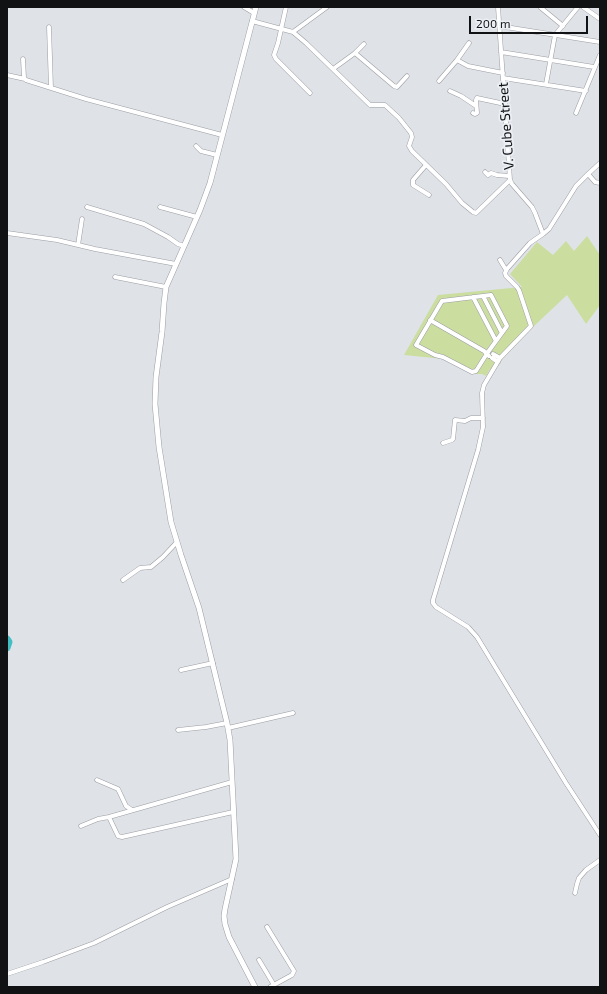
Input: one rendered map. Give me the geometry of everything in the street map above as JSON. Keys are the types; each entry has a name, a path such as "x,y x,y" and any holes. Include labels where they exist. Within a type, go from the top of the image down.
{"street":[{"path":"244,7 255,10 210,183 197,217 166,287 156,383 155,410 160,461 170,515 177,542 200,608 228,726 236,859 224,916 229,937 254,987"},
{"path":"286,7 274,57 310,93"},
{"path":"293,32 327,7"},
{"name":"V. Cube Street","path":"498,7 510,178 512,184 532,207 542,234"},
{"path":"540,7 563,26"},
{"path":"546,84 555,35 578,7"},
{"path":"583,7 600,19"},
{"path":"252,21 293,32 370,105 385,105 407,127 412,136 410,146 412,151 446,184 462,203 474,213 476,213 510,178"},
{"path":"499,26 600,42"},
{"path":"49,27 51,88"},
{"path":"439,82 469,43"},
{"path":"333,69 355,53 364,44"},
{"path":"502,52 594,67"},
{"path":"355,53 394,86 397,87 407,76"},
{"path":"576,114 600,55"},
{"path":"23,59 25,79"},
{"path":"457,60 468,66 503,75 586,91"},
{"path":"7,75 25,79 86,100 222,135"},
{"path":"450,91 476,106"},
{"path":"473,114 477,113 477,98 505,104"},
{"path":"196,146 201,151 216,156"},
{"path":"506,270 530,243 548,229 576,186 600,163"},
{"path":"426,165 413,180 413,185 429,195"},
{"path":"485,172 488,174 491,173 510,178"},
{"path":"588,174 596,182 600,183"},
{"path":"87,206 144,224 184,246"},
{"path":"160,207 197,217"},
{"path":"78,245 82,219"},
{"path":"7,233 44,238 176,264"},
{"path":"500,260 506,270 506,276 519,290 531,326 499,360 484,385 482,393 483,427 478,450 433,603 436,607 468,627 475,635 566,783 600,835"},
{"path":"115,277 166,287"},
{"path":"483,296 502,334"},
{"path":"483,296 492,296 507,327 476,371 472,372 444,357 435,355 416,346 442,301 483,296"},
{"path":"473,297 496,341"},
{"path":"430,320 499,360"},
{"path":"443,443 453,439 456,420 465,421 471,418 483,418"},
{"path":"123,580 140,568 151,567 177,542"},
{"path":"181,670 213,664"},
{"path":"178,730 228,726 293,713"},
{"path":"97,780 118,789 126,806 132,810"},
{"path":"81,826 98,819 232,782"},
{"path":"109,817 118,836 122,837 233,812"},
{"path":"575,893 579,878 586,870 600,860"},
{"path":"7,974 94,943 167,907 232,879"},
{"path":"259,960 272,986 292,975 294,971 267,927"}],"green space":[{"path":"587,236 600,255 600,305 586,324 567,295 504,357 494,372 490,369 486,376 482,374 471,374 444,359 404,355 438,295 522,287 510,274 537,242 553,255 566,241 574,251"}],"waterway":[{"path":"7,639 9,642 7,648"}]}
